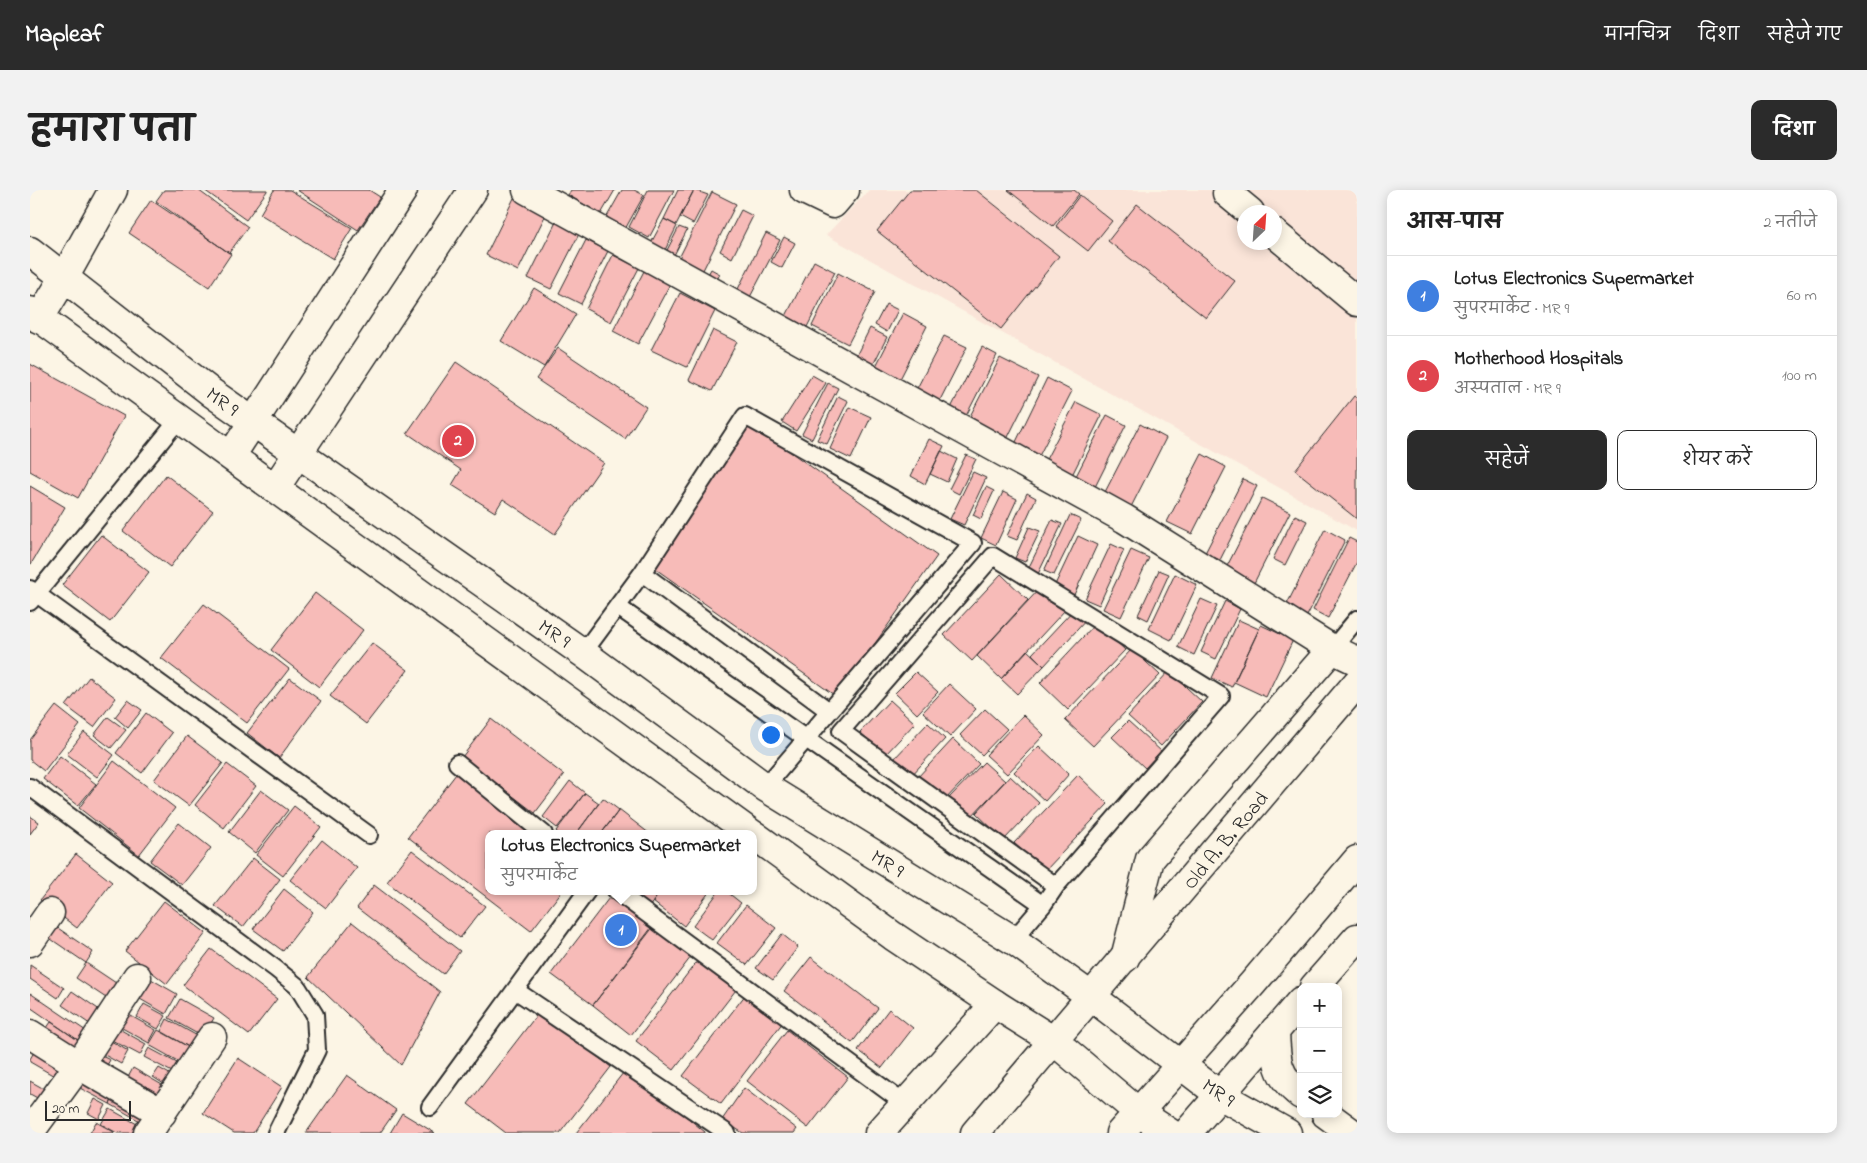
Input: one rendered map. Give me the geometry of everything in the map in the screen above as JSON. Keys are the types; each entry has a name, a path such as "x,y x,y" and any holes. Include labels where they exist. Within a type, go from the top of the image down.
{"street":[{"path":"34,315 64,278 113,190"},
{"path":"231,456 403,190"},
{"path":"275,488 473,190"},
{"path":"526,190 1125,519 1332,649 1357,661"},
{"path":"804,190 833,204 845,190"},
{"path":"1230,190 1228,193 1242,205"},
{"path":"1282,240 1357,302"},
{"name":"MR 9","path":"30,251 212,393 584,653 765,788 1013,940 1092,997 1220,1095 1287,1133"},
{"name":"MR 9","path":"34,315 747,830"},
{"path":"1125,958 1150,859 1332,649"},
{"name":"Old A. B. Road","path":"1054,1041 1357,683"},
{"name":"MR 9","path":"757,837 893,936 1054,1041 1138,1112"},
{"path":"1120,1133 1253,983 1357,860"},
{"path":"30,942 50,913"},
{"path":"1318,983 1357,938"},
{"path":"30,1132 79,1065 137,977"},
{"path":"879,1133 995,1004"},
{"path":"1187,1133 1297,1006"},
{"path":"1276,1030 1276,1062 1289,1086 1297,1092"},
{"path":"30,1034 79,1065 155,1123 212,1037"},
{"path":"976,1133 1054,1041"},
{"path":"1138,1112 1170,1133"},
{"path":"1331,1118 1352,1133"}],"lane":[{"path":"584,653 642,573 745,416 973,543 765,788"},
{"path":"178,418 32,595 369,835"},
{"path":"1013,940 1056,886 1221,696 993,556 841,730 1056,886"},
{"path":"642,573 829,711"},
{"path":"618,607 1042,905"},
{"path":"1332,649 1357,619"},
{"path":"457,762 539,830"},
{"path":"30,787 297,986 315,1015 317,1050 276,1133"},
{"path":"430,1107 584,895"},
{"path":"621,895 905,1104"},
{"path":"515,990 727,1133"}],"shaded area":[{"path":"869,190 1357,190 1357,531 826,235"}],"building":[{"path":"164,190 198,190 248,227 229,253 156,201"},
{"path":"204,190 267,190 267,191 246,220"},
{"path":"274,190 290,190 352,228 333,259 260,214"},
{"path":"297,190 369,190 380,197 358,230"},
{"path":"571,190 615,190 601,214 568,195"},
{"path":"622,190 634,190 644,195 624,231 605,220"},
{"path":"648,190 674,190 649,238 629,227"},
{"path":"678,190 694,190 676,225 664,219"},
{"path":"694,190 708,195 693,224 680,217"},
{"path":"910,190 976,190 1059,256 1001,329 877,231"},
{"path":"1008,190 1074,190 1079,194 1053,226"},
{"path":"712,192 736,204 701,274 677,262"},
{"path":"1080,195 1112,221 1088,251 1056,226"},
{"path":"514,198 546,214 518,271 486,255"},
{"path":"151,200 231,254 209,287 129,233"},
{"path":"1137,204 1235,281 1206,318 1108,241"},
{"path":"741,210 753,216 732,258 720,251"},
{"path":"664,219 677,226 665,250 651,243"},
{"path":"556,222 579,234 551,289 528,278"},
{"path":"679,227 687,230 672,259 664,256"},
{"path":"766,233 780,240 749,299 736,293"},
{"path":"784,237 795,243 782,268 771,262"},
{"path":"586,240 608,251 581,304 559,293"},
{"path":"613,255 639,268 611,322 586,309"},
{"path":"814,261 835,272 807,327 786,316"},
{"path":"711,269 720,274 714,285 705,280"},
{"path":"644,271 670,284 638,344 613,331"},
{"path":"838,273 875,292 848,344 812,326"},
{"path":"534,288 576,314 544,367 501,341"},
{"path":"680,293 715,311 687,367 651,350"},
{"path":"886,304 898,310 887,332 875,325"},
{"path":"903,313 927,326 900,379 876,366"},
{"path":"870,328 887,337 870,371 853,362"},
{"path":"713,330 737,342 712,391 689,380"},
{"path":"944,336 967,347 937,406 914,394"},
{"path":"982,347 997,355 966,416 951,408"},
{"path":"558,348 646,407 625,439 536,379"},
{"path":"1000,358 1038,377 1007,439 968,420"},
{"path":"456,362 604,463 555,534 503,499 495,512 452,485 461,470 407,433"},
{"path":"30,364 124,416 78,498 30,471"},
{"path":"812,375 826,383 796,431 782,422"},
{"path":"1047,378 1072,391 1038,458 1014,446"},
{"path":"828,383 838,388 812,439 802,434"},
{"path":"838,396 848,401 827,444 817,440"},
{"path":"1354,396 1357,398 1357,519 1295,470"},
{"path":"1076,402 1102,415 1068,483 1041,469"},
{"path":"849,407 871,417 851,459 830,449"},
{"path":"1107,415 1126,425 1092,493 1072,484"},
{"path":"751,424 937,556 837,697 650,565"},
{"path":"1140,424 1166,438 1131,507 1104,494"},
{"path":"929,439 944,446 925,484 911,476"},
{"path":"941,451 957,459 947,482 930,474"},
{"path":"1202,454 1226,467 1192,534 1167,522"},
{"path":"966,455 976,459 959,494 949,489"},
{"path":"973,472 986,478 964,525 950,519"},
{"path":"166,475 213,511 170,567 123,531"},
{"path":"1243,479 1257,486 1220,560 1205,553"},
{"path":"30,486 65,507 31,564 30,564"},
{"path":"986,487 994,491 981,519 973,515"},
{"path":"1003,492 1017,499 996,545 981,538"},
{"path":"1027,493 1036,498 1017,540 1007,536"},
{"path":"1262,498 1290,512 1252,587 1224,572"},
{"path":"1070,515 1081,520 1054,575 1044,571"},
{"path":"1295,515 1307,521 1285,565 1273,559"},
{"path":"1052,520 1062,524 1038,574 1028,569"},
{"path":"1029,527 1040,531 1025,562 1015,558"},
{"path":"1325,529 1345,540 1304,622 1283,612"},
{"path":"101,535 149,572 110,622 62,585"},
{"path":"1078,536 1097,545 1073,597 1054,587"},
{"path":"1349,538 1357,542 1357,562 1328,618 1313,610"},
{"path":"1111,544 1124,550 1099,605 1085,599"},
{"path":"1131,550 1149,558 1121,617 1103,609"},
{"path":"1159,570 1169,574 1148,620 1138,615"},
{"path":"1001,574 1028,600 972,661 944,635"},
{"path":"1175,574 1197,585 1171,640 1149,629"},
{"path":"1042,586 1066,609 1001,679 977,656"},
{"path":"315,593 363,630 319,687 271,650"},
{"path":"1201,599 1217,606 1194,655 1178,647"},
{"path":"1225,601 1240,609 1216,659 1201,652"},
{"path":"204,604 289,669 247,723 161,658"},
{"path":"1076,607 1088,618 1044,666 1032,654"},
{"path":"1239,620 1259,629 1232,687 1212,678"},
{"path":"1096,623 1125,650 1068,710 1040,683"},
{"path":"1261,625 1293,640 1266,697 1234,682"},
{"path":"372,643 408,670 366,724 330,696"},
{"path":"1132,649 1160,675 1093,746 1065,720"},
{"path":"1027,650 1044,666 1017,694 1001,679"},
{"path":"1169,671 1202,702 1161,746 1128,716"},
{"path":"916,672 938,692 917,714 895,693"},
{"path":"89,677 116,698 94,727 66,706"},
{"path":"290,678 321,701 279,758 247,733"},
{"path":"949,684 976,709 950,737 923,712"},
{"path":"128,700 142,710 128,728 115,717"},
{"path":"890,700 915,723 885,755 860,732"},
{"path":"56,706 80,725 44,771 30,760 30,740"},
{"path":"985,709 1007,729 982,755 960,735"},
{"path":"146,713 172,733 142,773 116,753"},
{"path":"1023,715 1044,735 1007,774 986,755"},
{"path":"108,717 126,730 111,748 94,735"},
{"path":"491,719 564,775 535,813 462,757"},
{"path":"1128,721 1161,751 1145,768 1112,737"},
{"path":"928,723 945,739 910,777 892,761"},
{"path":"84,732 114,755 97,777 67,754"},
{"path":"187,736 223,763 189,806 154,780"},
{"path":"953,739 979,764 943,802 917,778"},
{"path":"1039,746 1069,774 1045,801 1014,772"},
{"path":"60,756 96,784 78,806 43,779"},
{"path":"114,761 175,808 139,855 79,808"},
{"path":"984,762 1005,781 969,819 948,799"},
{"path":"227,764 256,786 224,828 195,805"},
{"path":"456,774 528,830 485,830 485,895 559,895 531,931 408,837"},
{"path":"1078,775 1108,804 1045,871 1014,843"},
{"path":"1010,776 1039,803 1004,840 976,813"},
{"path":"570,781 585,793 557,828 543,817"},
{"path":"261,790 288,810 255,853 229,832"},
{"path":"585,793 599,803 579,830 557,830"},
{"path":"603,798 619,810 604,830 579,830"},
{"path":"294,806 321,827 283,876 256,855"},
{"path":"619,810 645,830 604,830"},
{"path":"30,816 39,822 30,834"},
{"path":"179,823 211,848 182,885 150,861"},
{"path":"322,840 357,868 326,908 290,880"},
{"path":"412,850 485,906 460,938 387,882"},
{"path":"76,854 112,882 77,928 40,900"},
{"path":"253,858 280,879 243,927 215,906"},
{"path":"374,885 460,951 443,974 357,908"},
{"path":"284,889 313,912 283,951 253,929"},
{"path":"611,895 654,926 593,1005 551,974"},
{"path":"633,895 658,895 649,907"},
{"path":"658,895 707,895 684,926 653,902"},
{"path":"716,895 731,895 741,903 712,940 693,926"},
{"path":"164,901 206,933 167,984 125,951"},
{"path":"746,905 776,928 747,965 717,943"},
{"path":"49,922 93,952 86,963 42,933"},
{"path":"352,922 440,992 401,1065 308,977"},
{"path":"652,927 691,957 631,1035 593,1005"},
{"path":"782,934 798,947 773,980 756,968"},
{"path":"211,949 277,999 249,1035 183,985"},
{"path":"701,956 739,986 674,1070 636,1041"},
{"path":"811,957 878,1008 852,1043 784,991"},
{"path":"86,963 125,989 115,1004 76,978"},
{"path":"30,965 64,988 58,998 30,979"},
{"path":"144,975 177,994 166,1014 133,995"},
{"path":"749,990 786,1018 721,1104 683,1076"},
{"path":"72,991 107,1015 97,1029 62,1005"},
{"path":"30,993 89,1033 82,1043 30,1007"},
{"path":"180,999 214,1018 203,1037 169,1018"},
{"path":"144,1004 166,1016 158,1029 137,1017"},
{"path":"889,1009 913,1028 882,1068 858,1050"},
{"path":"122,1011 156,1030 149,1043 115,1024"},
{"path":"539,1012 611,1067 560,1133 506,1133 468,1104"},
{"path":"167,1019 201,1038 194,1050 161,1031"},
{"path":"51,1022 84,1044 75,1057 42,1035"},
{"path":"112,1025 146,1044 140,1055 106,1037"},
{"path":"158,1030 192,1049 183,1064 149,1045"},
{"path":"787,1030 848,1077 808,1128 747,1081"},
{"path":"106,1038 128,1051 121,1064 99,1052"},
{"path":"38,1045 72,1065 63,1081 30,1062"},
{"path":"149,1048 177,1063 172,1072 144,1057"},
{"path":"95,1053 110,1060 104,1070 90,1062"},
{"path":"238,1058 282,1087 253,1133 234,1133 203,1113"},
{"path":"133,1068 169,1089 160,1105 124,1085"},
{"path":"159,1068 173,1076 167,1086 153,1077"},
{"path":"627,1068 705,1132 705,1133 576,1133"},
{"path":"347,1075 396,1110 380,1133 306,1133"},
{"path":"84,1076 116,1093 110,1104 78,1087"},
{"path":"30,1081 46,1090 41,1100 30,1094"},
{"path":"744,1088 797,1129 794,1133 743,1133 722,1120"},
{"path":"117,1090 155,1111 147,1125 110,1104"},
{"path":"95,1099 106,1105 99,1119 88,1113"},
{"path":"110,1109 137,1124 132,1133 117,1133 101,1124"},
{"path":"402,1113 435,1133 390,1133"},
{"path":"96,1122 114,1132 90,1133"}],"place":[{"name":"Motherhood Hospitals","path":"458,441"},
{"name":"Lotus Electronics Supermarket","path":"621,930"}]}
